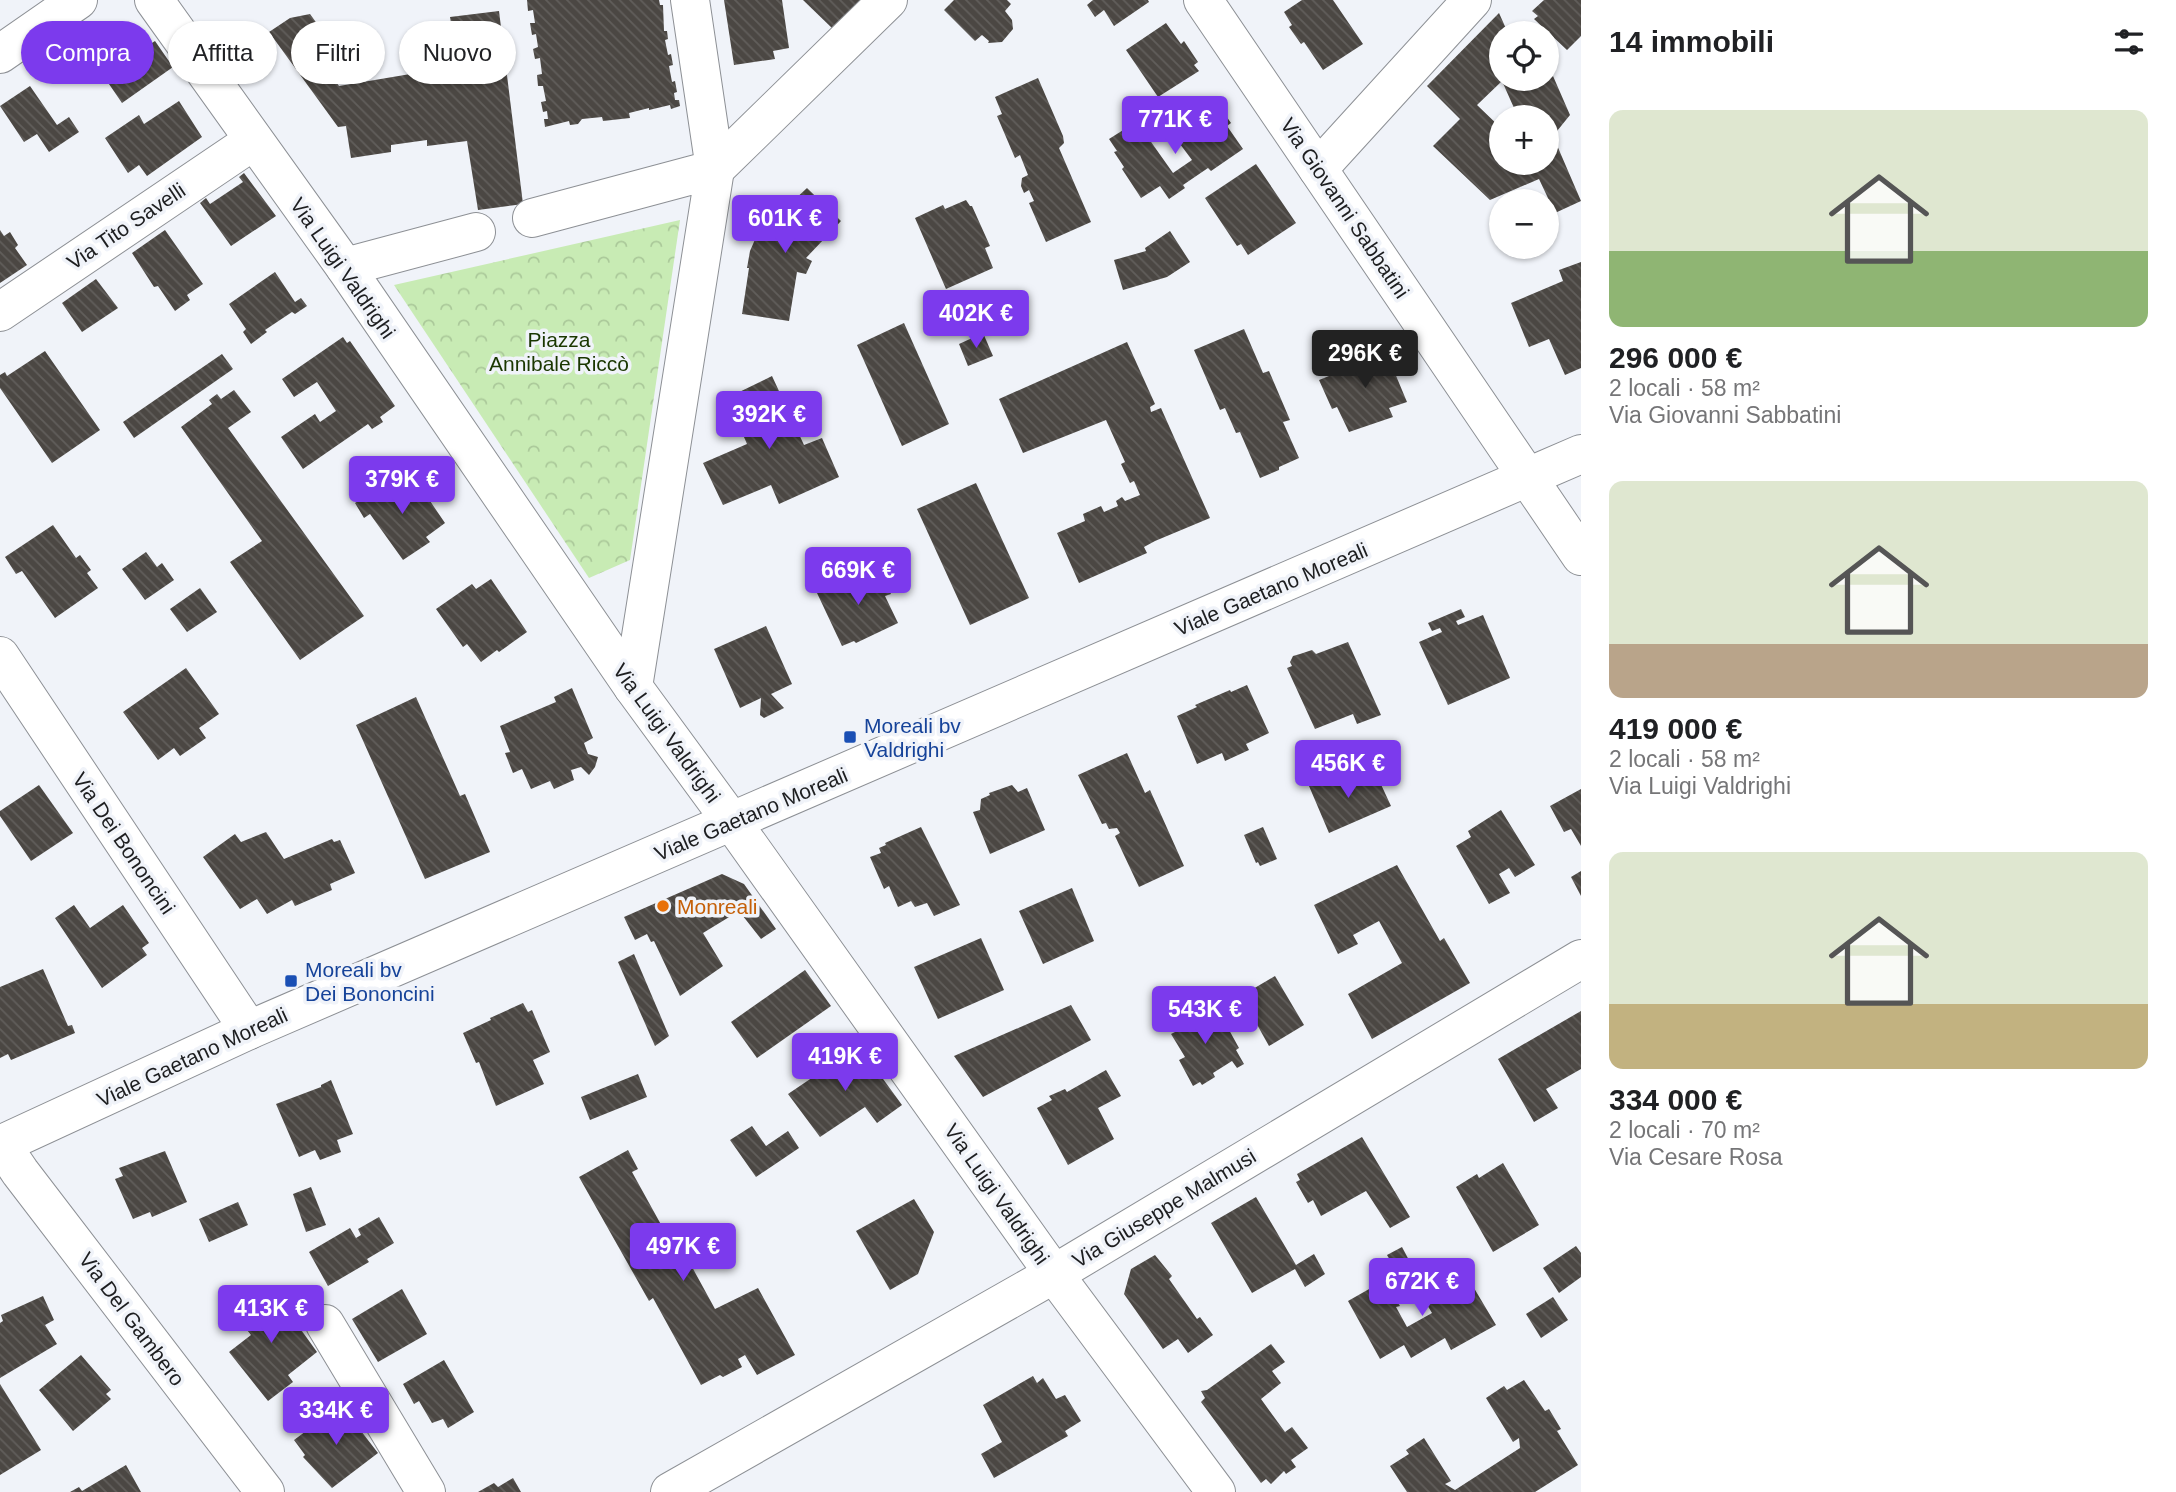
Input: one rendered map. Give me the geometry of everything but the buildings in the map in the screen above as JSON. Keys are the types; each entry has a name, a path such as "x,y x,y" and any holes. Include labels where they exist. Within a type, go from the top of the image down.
{"street":[{"path":"0,54 78,0"},
{"name":"Via Luigi Valdrighi","path":"154,0 345,267 633,687 1054,1274 1216,1492"},
{"path":"633,687 715,169 690,0"},
{"path":"532,218 715,169 888,0"},
{"name":"Via Giovanni Sabbatini","path":"1203,0 1581,556"},
{"path":"1318,169 1472,0"},
{"name":"Via Tito Savelli","path":"0,312 253,141"},
{"path":"345,267 476,232"},
{"name":"Viale Gaetano Moreali","path":"1,1145 249,1030 1581,454"},
{"name":"Via Dei Bononcini","path":"0,656 249,1030"},
{"name":"Via Giuseppe Malmusi","path":"670,1492 1054,1274 1581,959"},
{"name":"Via Del Gambero","path":"1,1145 265,1492"},
{"path":"325,1324 426,1492"}],"green space":[{"name":"Piazza Annibale Riccò","path":"680,220 630,560 589,578 394,285"}],"place":[{"name":"Moreali bv Valdrighi","path":"850,737"},
{"name":"Monreali","path":"663,906"},
{"name":"Moreali bv Dei Bononcini","path":"291,981"}]}
